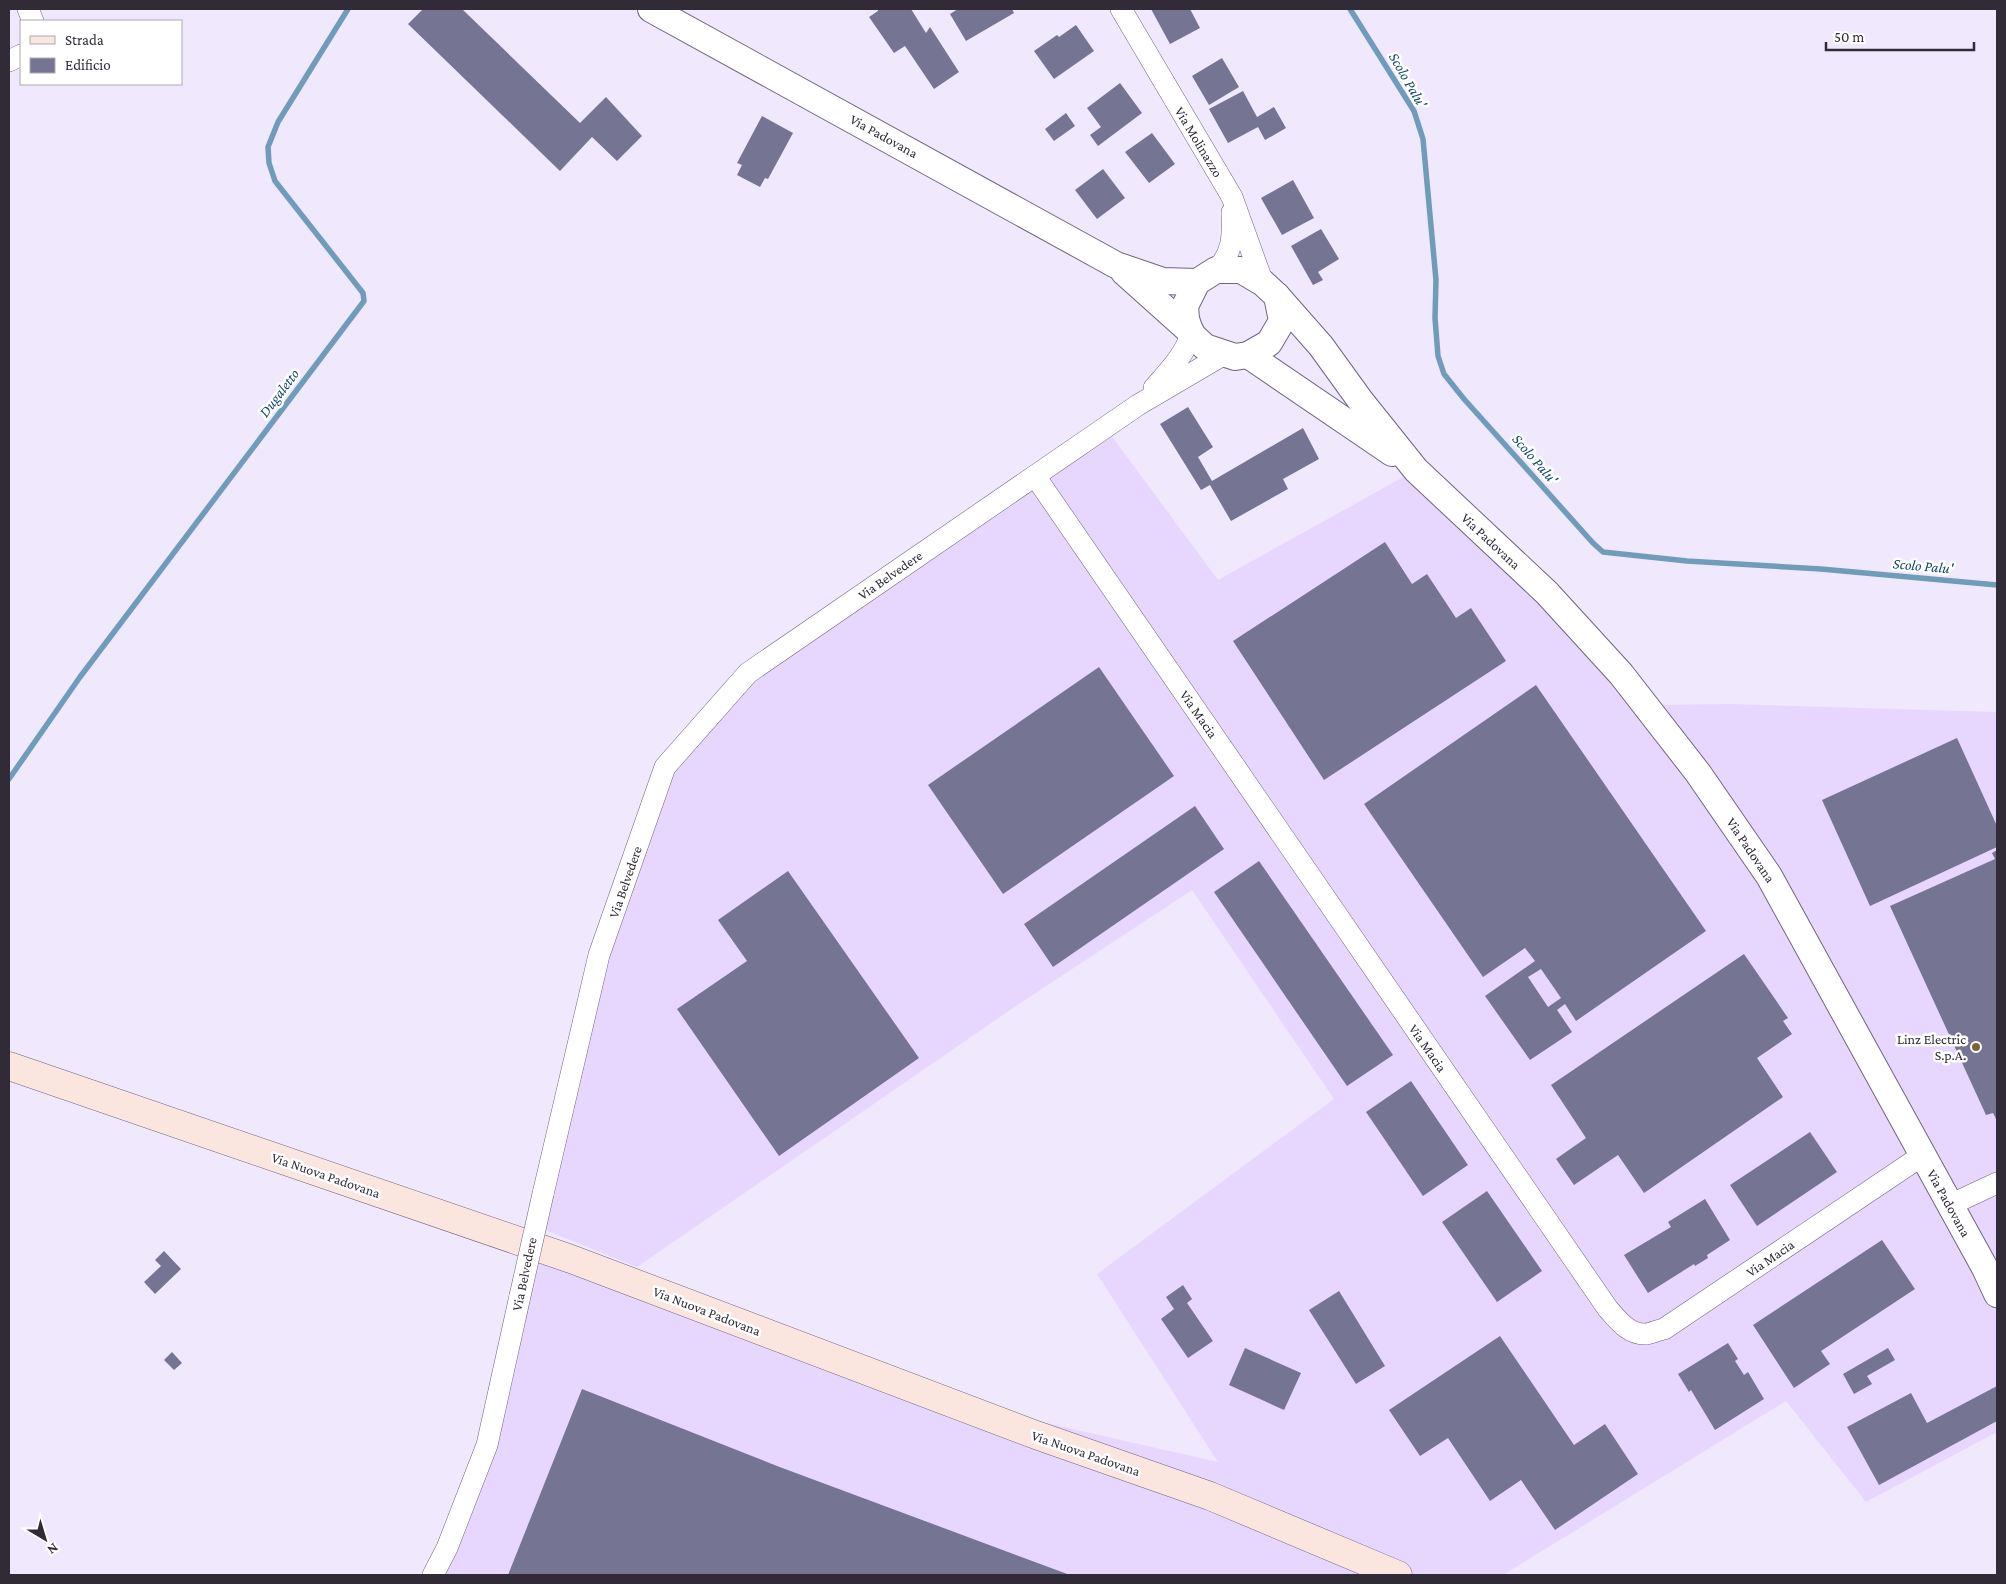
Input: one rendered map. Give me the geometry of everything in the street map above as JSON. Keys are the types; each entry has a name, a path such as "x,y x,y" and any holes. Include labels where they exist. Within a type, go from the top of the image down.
{"main road":[{"name":"Via Nuova Padovana","path":"9,1066 570,1259 1036,1435 1210,1496 1398,1575"}],"street":[{"name":"Via Padovana","path":"651,9 1116,265 1163,281 1241,270 1270,290 1321,346 1360,400 1416,470 1547,593 1621,674 1698,773 1769,876 1923,1155 1997,1294"},
{"name":"Via Molinazzo","path":"1121,9 1232,197 1270,290"},
{"path":"1191,333 1186,319 1185,306 1206,276 1223,263 1233,238 1232,197"},
{"name":"Via Padovana","path":"1116,265 1205,347 1235,355 1416,470"},
{"path":"1235,355 1269,343 1282,321 1270,290"},
{"name":"Via Belvedere","path":"1138,405 1171,369 1189,342 1191,333"},
{"name":"Via Belvedere","path":"433,1575 447,1548 487,1445 599,955 665,767 748,673 1138,405 1235,355"},
{"name":"Via Macia","path":"1035,476 1603,1301 1621,1324 1632,1331 1645,1334 1664,1328 1923,1155"},
{"path":"1950,1205 1997,1184"}],"shaded area":[{"path":"1105,427 1218,580 1416,470 1646,705 1732,704 1997,712 1997,1432 1866,1502 1786,1401 1503,1575 433,1575 487,1445 530,1245 940,1399 1218,1462 1097,1274 1334,1099 1192,890 1013,1008 637,1267 538,1227 599,955 665,767 748,673"}],"building":[{"path":"423,9 462,9 580,123 606,97 642,136 617,161 592,137 560,171 408,24"},
{"path":"878,9 911,9 926,33 930,27 959,72 934,89 905,46 894,53 869,17"},
{"path":"958,9 1012,9 1014,13 966,41 950,14"},
{"path":"1151,9 1190,9 1200,28 1170,44"},
{"path":"1076,25 1094,51 1054,79 1034,51"},
{"path":"1222,58 1239,87 1209,105 1192,76"},
{"path":"1120,83 1142,113 1098,146 1090,135 1101,127 1087,108"},
{"path":"1243,91 1257,117 1274,107 1286,128 1265,140 1258,127 1228,143 1209,109"},
{"path":"1066,113 1075,126 1054,141 1045,129"},
{"path":"762,116 793,133 768,179 765,178 760,187 737,175 742,165 737,163"},
{"path":"1152,133 1175,164 1149,183 1125,152"},
{"path":"1103,169 1125,198 1097,219 1075,190"},
{"path":"1293,180 1314,218 1282,235 1261,198"},
{"path":"1321,229 1339,259 1318,272 1323,280 1313,285 1291,246"},
{"path":"1188,407 1213,447 1198,457 1212,481 1303,428 1319,459 1283,479 1288,489 1231,521 1210,485 1201,490 1160,424"},
{"path":"1385,542 1412,584 1427,574 1456,618 1471,608 1506,661 1324,780 1233,641"},
{"path":"1099,667 1174,776 1003,894 928,785"},
{"path":"1536,685 1706,931 1576,1021 1565,1004 1557,1010 1572,1032 1530,1060 1485,996 1535,961 1525,948 1483,977 1364,804","holes":["1541,969 1561,998 1548,1007 1528,977"]},
{"path":"1957,738 1997,826 1997,847 1870,906 1822,800"},
{"path":"1195,806 1224,849 1053,967 1024,924"},
{"name":"Linz Electric S.p.A.","path":"1997,850 1997,1121 1993,1113 1986,1115 1890,906 1995,859 1992,853"},
{"path":"1259,861 1393,1055 1347,1086 1214,892"},
{"path":"788,871 919,1058 779,1156 677,1009 747,961 718,920"},
{"path":"1744,954 1788,1018 1783,1021 1792,1034 1757,1058 1783,1097 1644,1193 1618,1155 1574,1185 1556,1159 1586,1138 1551,1085"},
{"path":"1411,1081 1468,1165 1423,1196 1366,1112"},
{"path":"1810,1132 1837,1172 1757,1226 1730,1185"},
{"path":"1487,1191 1542,1271 1497,1302 1442,1222"},
{"path":"1705,1199 1730,1240 1707,1255 1708,1258 1695,1266 1694,1264 1648,1293 1624,1255 1671,1227 1668,1222"},
{"path":"1882,1240 1915,1289 1821,1351 1830,1364 1794,1388 1753,1325"},
{"path":"164,1251 181,1269 155,1294 144,1282 161,1266 155,1260"},
{"path":"1183,1285 1192,1299 1187,1303 1213,1341 1188,1358 1161,1319 1174,1309 1166,1297"},
{"path":"1339,1291 1385,1366 1356,1384 1309,1310"},
{"path":"1500,1336 1574,1445 1605,1424 1638,1474 1555,1530 1521,1480 1490,1501 1448,1438 1420,1456 1389,1410"},
{"path":"1728,1343 1738,1359 1735,1361 1744,1375 1748,1372 1764,1399 1715,1430 1691,1390 1689,1392 1678,1374"},
{"path":"1245,1348 1301,1373 1284,1410 1229,1385"},
{"path":"1888,1348 1895,1360 1867,1376 1872,1384 1854,1394 1843,1374"},
{"path":"172,1352 182,1363 174,1370 164,1360"},
{"path":"1997,1386 1997,1421 1879,1485 1847,1427 1911,1393 1927,1423"},
{"path":"582,1389 777,1466 1070,1575 508,1575"}],"waterway":[{"name":"Dugaletto","path":"9,779 80,677 364,301 363,293 275,181 269,163 268,147 278,122 348,9"},
{"name":"Scolo Palu'","path":"1350,9 1414,111 1423,139 1436,280 1435,318 1438,356 1444,374 1464,399 1603,552 1687,561 1821,569 1997,585"}],"place":[{"name":"Linz Electric S.p.A.","path":"1976,1047"}]}
